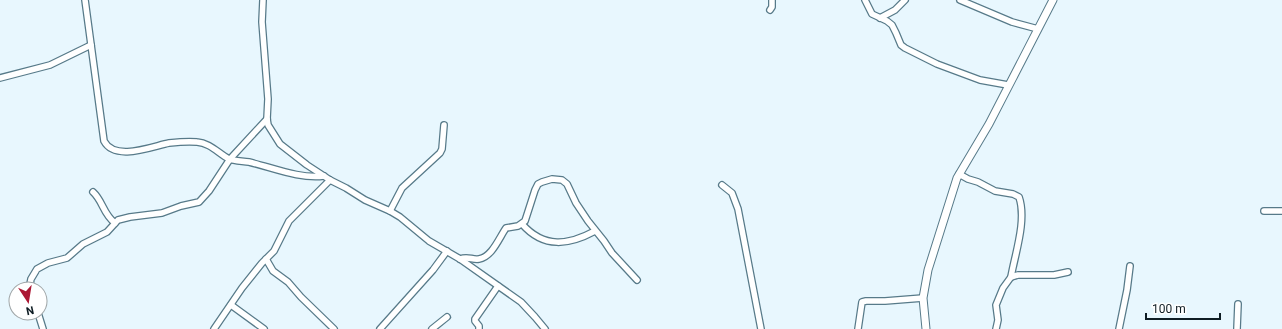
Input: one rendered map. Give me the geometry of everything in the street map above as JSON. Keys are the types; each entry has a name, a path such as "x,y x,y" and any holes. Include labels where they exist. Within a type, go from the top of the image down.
{"main road":[{"path":"926,329 923,298 932,256 959,174 988,124 1053,0"}],"street":[{"path":"86,0 104,141 109,147 123,151 138,151 169,143 199,142 212,147 230,160 248,162 306,176 324,176"},
{"path":"263,0 262,22 268,100 267,119 271,129 284,148 330,180 365,200 400,216 429,241 460,259 527,308 545,329"},
{"path":"770,10 772,7 772,0"},
{"path":"865,0 872,14 892,25 901,45 905,48 937,64 980,80 1008,85"},
{"path":"880,18 895,10 905,0"},
{"path":"960,0 1012,22 1038,30"},
{"path":"0,78 50,65 91,46"},
{"path":"30,281 37,269 48,263 67,258 83,244 107,232 118,220 162,213 181,206 199,202 230,160 267,119"},
{"path":"390,211 402,188 440,153 442,149 444,125"},
{"path":"959,174 995,191 1013,194 1019,197 1021,205 1021,223 1011,277 1003,288 996,304 998,320 996,329"},
{"path":"460,259 466,257 477,260 484,258 496,244 506,228 522,224 527,216 538,184 558,179 567,184 580,210 595,231 612,253 637,280"},
{"path":"214,329 242,288 262,263 274,251 284,228 289,221 330,180"},
{"path":"722,185 732,193 738,209 744,233 761,329"},
{"path":"93,192 99,199 104,211 115,223"},
{"path":"1264,210 1282,211"},
{"path":"522,224 531,234 547,242 553,243 566,242 584,237 595,231"},
{"path":"380,329 433,270 447,251"},
{"path":"266,259 273,271 288,282 301,297 334,329"},
{"path":"1119,329 1130,266"},
{"path":"1011,277 1018,275 1054,275 1068,272"},
{"path":"479,329 475,319 498,286"},
{"path":"858,329 862,302 923,298"},
{"path":"1237,329 1238,304"},
{"path":"231,305 264,329"},
{"path":"432,329 447,317"}]}
